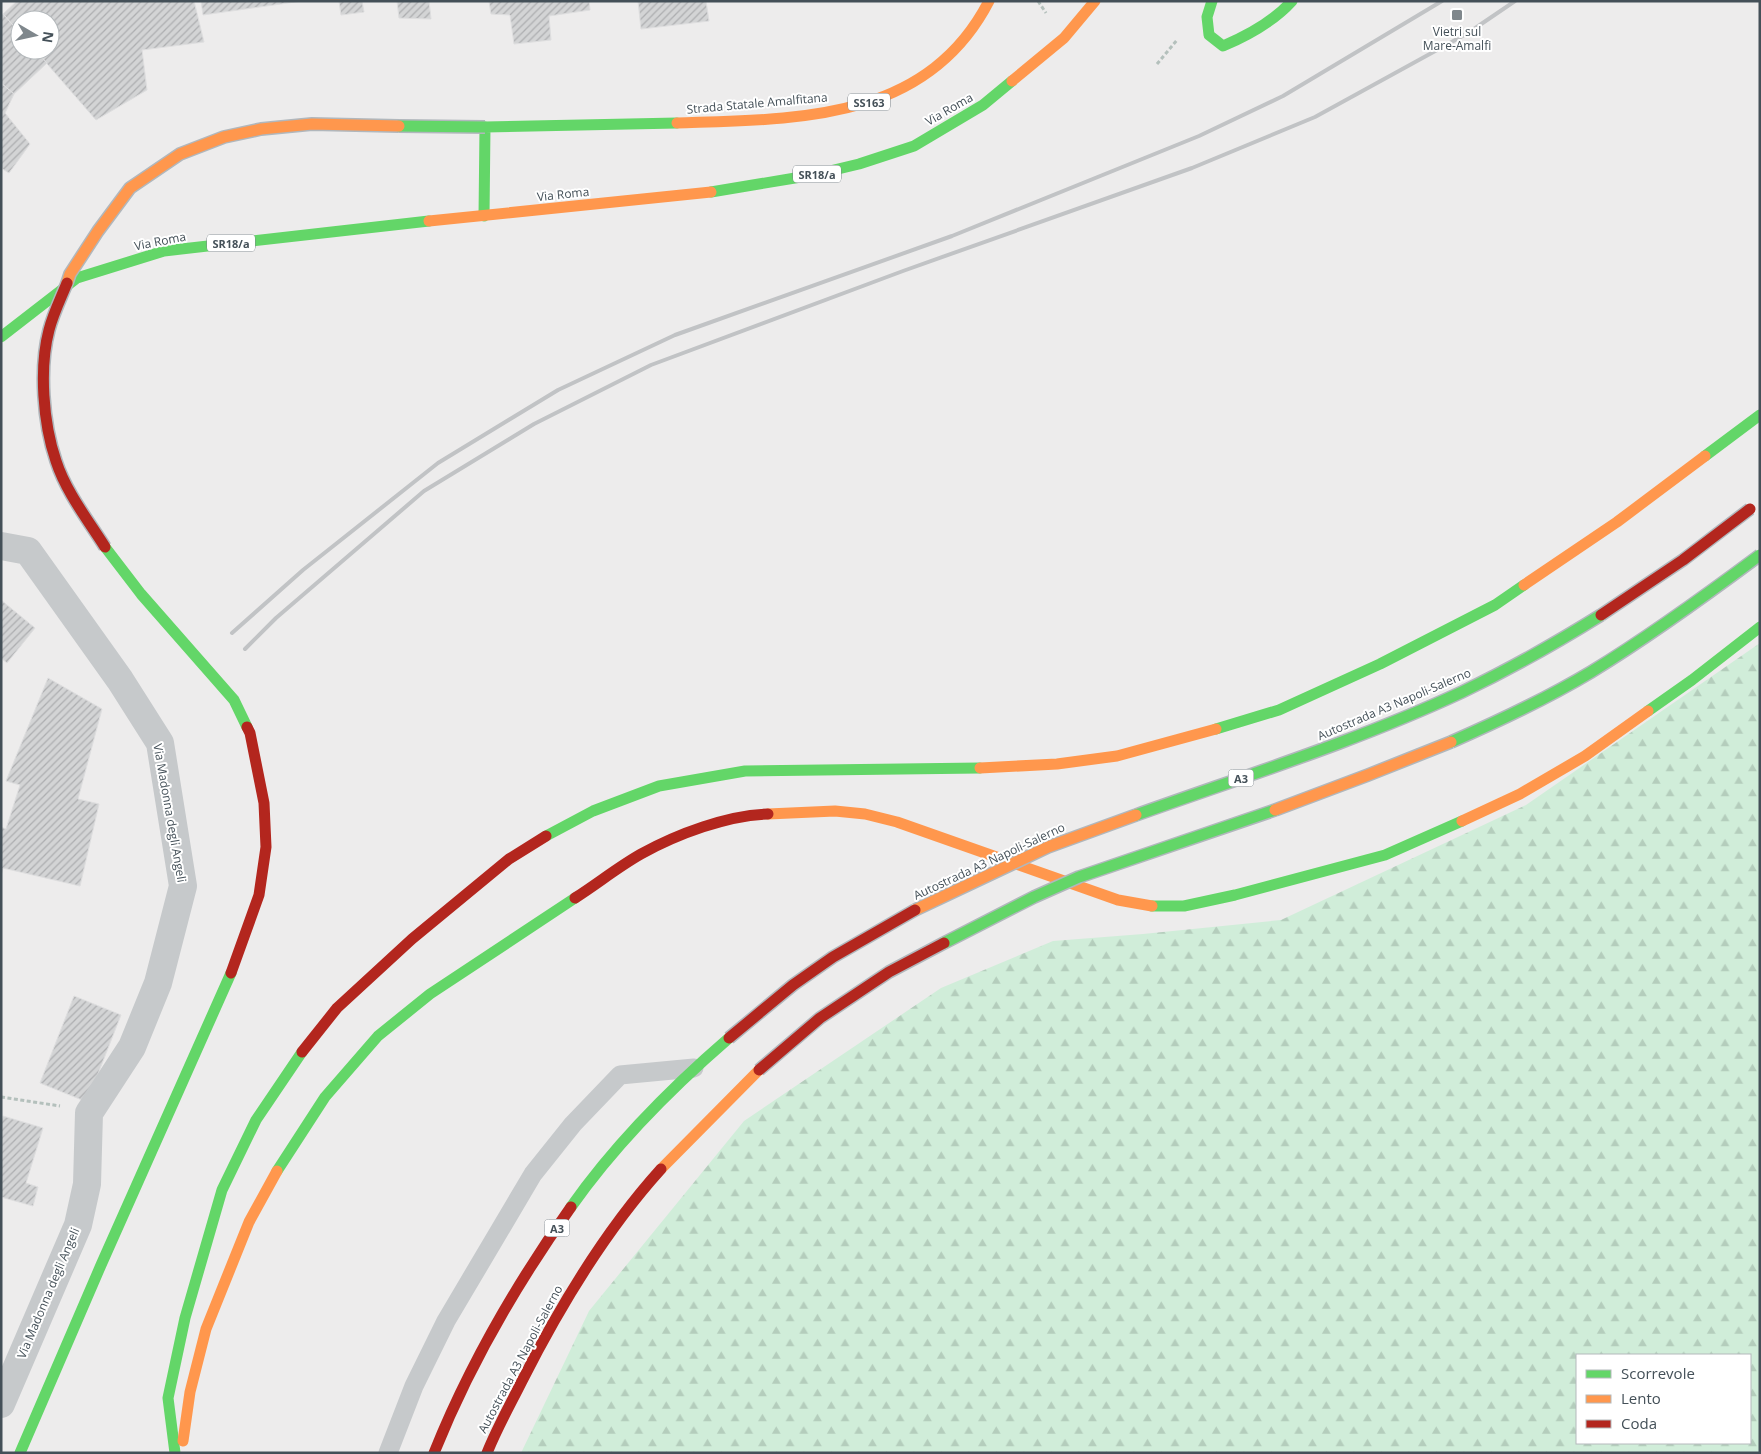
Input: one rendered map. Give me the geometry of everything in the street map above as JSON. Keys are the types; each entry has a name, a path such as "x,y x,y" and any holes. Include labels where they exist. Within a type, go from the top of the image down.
{"main road":[{"name":"Strada Statale Amalfitana","path":"20,1453 231,973 259,894 266,847 264,803 254,751 250,733 234,700 141,594 105,547 70,492 56,462 47,425 43,378 49,330 70,274 98,231 130,188 180,154 224,137 261,129 312,124 485,127 709,122 787,117 858,105 892,94 935,67 962,41 986,10 989,1"},
{"name":"Via Roma","path":"1,337 77,278 164,251 708,192 813,175 859,164 914,146 983,105 1064,38 1095,1"},
{"path":"1212,1 1207,17 1209,35 1223,46 1248,36 1286,8 1292,1"},
{"path":"484,216 485,127"},
{"path":"175,1453 168,1398 185,1318 222,1190 256,1120 294,1061 336,1008 412,939 509,859 552,832 593,811 659,786 745,771 957,769 1057,764 1117,756 1180,740 1279,710 1380,664 1495,606 1617,522 1760,415"},
{"name":"Autostrada A3 Napoli-Salerno","path":"434,1453 479,1356 510,1298 590,1181 636,1128 694,1068 793,985 833,957 894,921 1048,847 1364,734 1462,692 1544,650 1620,603 1683,560 1760,500"},
{"name":"Autostrada A3 Napoli-Salerno","path":"487,1453 528,1369 563,1304 603,1244 643,1190 694,1134 759,1070 820,1018 889,972 1034,897 1079,877 1375,773 1461,738 1532,704 1610,660 1686,610 1760,555"},
{"path":"182,1453 194,1370 206,1329 230,1269 249,1222 282,1162 325,1097 378,1036 430,994 641,854 679,836 729,820 763,814 835,810 864,814 897,822 1118,900 1154,906 1184,906 1254,891 1385,854 1459,823 1520,794 1585,756 1692,680 1760,627"}],"street":[{"name":"Via Madonna degli Angeli","path":"1,546 28,551 120,680 160,744 183,886 158,983 132,1047 89,1114 86,1184 78,1225 1,1404"}],"lane":[{"path":"388,1453 414,1386 446,1321 533,1174 550,1152 573,1124 620,1075 694,1068"}],"path":[{"path":"1,1097 70,1107 89,1114"}],"green space":[{"path":"1760,643 1760,1453 521,1453 589,1311 744,1121 941,988 1053,941 1281,920 1526,805"}],"building":[{"path":"17,1 194,1 204,42 142,50 147,90 96,120 44,60 60,60 60,10 10,10 10,22 3,14"},
{"path":"201,1 302,1 203,15"},
{"path":"339,1 362,1 364,12 341,15"},
{"path":"397,1 429,1 431,19 399,18"},
{"path":"489,1 589,1 590,10 549,16 551,40 514,44 510,15 491,14"},
{"path":"638,1 706,1 709,21 641,29"},
{"path":"3,14 10,22 10,60 44,60 47,63 14,94 1,83 1,16"},
{"path":"1,83 14,94 5,113 30,144 9,173 1,168"},
{"path":"1,600 35,628 7,663 1,658"},
{"path":"48,678 102,709 78,799 99,804 80,886 3,868 1,876 1,827 6,829 20,785 6,781"},
{"path":"74,996 121,1015 87,1102 40,1083"},
{"path":"3,1116 43,1128 26,1183 38,1187 33,1206 1,1197 1,1121"}],"railway":[{"path":"232,633 303,570 438,463 558,390 675,335 952,236 1199,136 1283,96 1442,1"},
{"path":"245,649 276,618 424,491 534,424 651,365 903,271 1192,168 1315,117 1468,33 1515,1"}],"traffic: fast":[{"path":"1212,1 1207,17 1209,35 1223,46 1260,27 1285,9 1292,1"},
{"path":"711,192 813,175 859,164 914,146 983,105 1012,81"},
{"path":"484,216 485,127 677,123"},
{"path":"399,126 485,127"},
{"path":"1,337 77,278 164,251 429,221"},
{"path":"1705,456 1760,415"},
{"path":"105,547 141,594 234,700 247,727"},
{"path":"1451,742 1522,709 1591,672 1719,586 1760,555"},
{"path":"1216,729 1279,710 1380,664 1495,605 1524,585"},
{"path":"1136,815 1300,757 1422,710 1515,665 1601,615"},
{"path":"1648,711 1692,680 1760,627"},
{"path":"546,836 593,811 659,786 745,771 980,768"},
{"path":"944,943 1034,897 1079,877 1275,810"},
{"path":"1152,906 1184,906 1235,895 1385,855 1462,821"},
{"path":"277,1171 325,1097 378,1036 430,994 575,898"},
{"path":"20,1453 101,1265 231,973"},
{"path":"571,1207 588,1183 625,1139 665,1097 729,1038"},
{"path":"175,1453 168,1398 185,1318 222,1190 256,1120 302,1052"}],"traffic: slow":[{"path":"677,123 722,122 811,115 854,106 894,92 930,71 962,41 989,1"},
{"path":"1012,81 1064,38 1095,1"},
{"path":"67,283 70,274 98,231 130,188 180,154 224,137 261,129 312,124 399,126"},
{"path":"429,221 711,192"},
{"path":"1524,585 1617,522 1705,456"},
{"path":"1462,821 1520,794 1585,756 1648,711"},
{"path":"980,768 1057,764 1117,756 1216,729"},
{"path":"1275,810 1451,742"},
{"path":"768,814 835,811 865,814 897,822 1118,900 1152,906"},
{"path":"915,910 1048,847 1136,815"},
{"path":"661,1169 759,1070"},
{"path":"183,1441 190,1392 206,1329 249,1222 277,1171"}],"traffic: jam":[{"path":"67,283 53,318 46,345 43,378 45,413 56,461 65,484 105,547"},
{"path":"1601,615 1683,560 1750,509"},
{"path":"231,973 259,895 266,847 264,803 250,733 247,727"},
{"path":"575,898 632,859 670,839 720,822 768,814"},
{"path":"302,1052 337,1008 412,939 509,859 546,836"},
{"path":"729,1038 793,985 833,957 915,910"},
{"path":"759,1070 820,1018 889,972 944,943"},
{"path":"487,1453 537,1353 584,1270 640,1193 661,1169"},
{"path":"434,1453 478,1357 495,1326 532,1265 571,1207"}],"place":[{"name":"Vietri sul Mare-Amalfi","path":"1457,15"}]}
